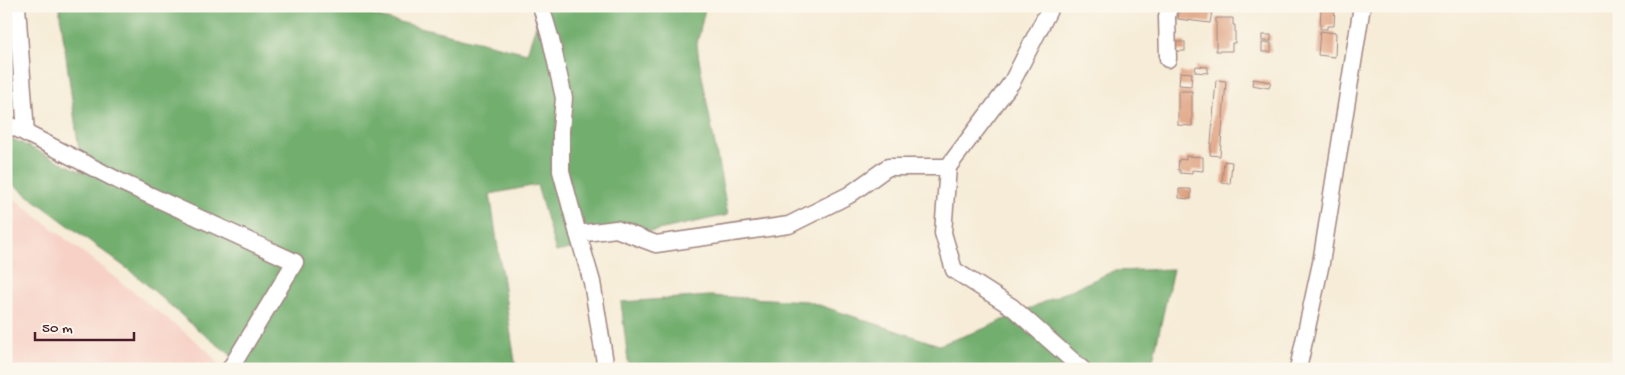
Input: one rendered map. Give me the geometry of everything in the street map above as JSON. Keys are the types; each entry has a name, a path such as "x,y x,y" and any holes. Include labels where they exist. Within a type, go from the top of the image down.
{"street":[{"path":"17,6 26,133"},
{"path":"540,6 551,40 564,98 561,130 561,171 592,282 606,369"},
{"path":"1051,6 1012,82 948,167 943,233 954,270 1012,307 1082,369"},
{"path":"1168,6 1168,59"},
{"path":"1298,369 1321,263 1362,6"},
{"path":"6,123 123,182 295,262 230,369"},
{"path":"578,234 616,229 656,244 789,225 849,195 888,167 948,167"}],"shaded area":[{"path":"6,192 207,350 222,369 6,369"}],"green space":[{"path":"59,6 333,6 527,53 542,6 704,6 705,9 697,44 728,215 556,252 537,185 490,194 516,369 249,369 197,329 137,276 6,179 6,136 82,172"},
{"path":"1173,269 1151,369 629,369 621,302 710,296 807,301 939,345 983,329 1114,271"}],"building":[{"path":"1180,6 1213,6 1210,23 1178,19"},
{"path":"1321,6 1335,6 1334,26 1320,29"},
{"path":"1216,18 1233,18 1235,43 1232,43 1232,51 1216,51"},
{"path":"1320,31 1336,33 1335,57 1318,55"},
{"path":"1262,35 1271,35 1271,41 1262,41"},
{"path":"1174,42 1185,42 1185,51 1174,51"},
{"path":"1262,43 1271,43 1271,52 1262,52"},
{"path":"1196,66 1208,67 1208,73 1195,72"},
{"path":"1180,72 1192,73 1191,86 1179,85"},
{"path":"1253,79 1271,82 1269,88 1252,85"},
{"path":"1216,80 1226,81 1220,156 1210,155"},
{"path":"1178,91 1192,91 1192,126 1178,125"},
{"path":"1186,156 1203,157 1203,171 1192,170 1192,174 1180,173 1180,170 1178,170 1179,159 1186,160"},
{"path":"1224,161 1232,162 1230,184 1222,183"},
{"path":"1179,189 1191,189 1191,199 1179,198"}]}
